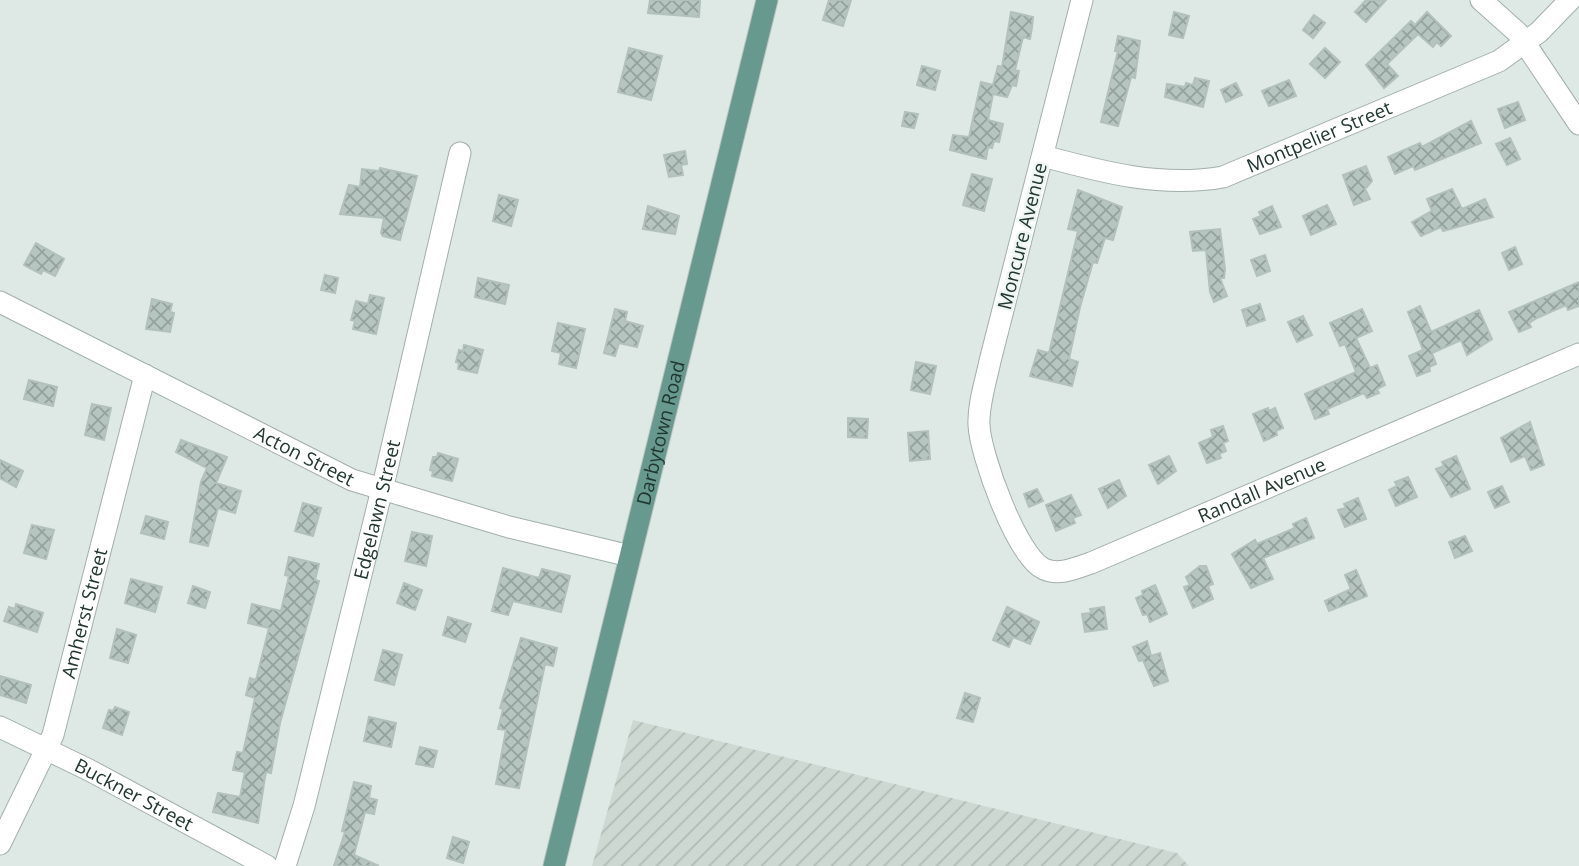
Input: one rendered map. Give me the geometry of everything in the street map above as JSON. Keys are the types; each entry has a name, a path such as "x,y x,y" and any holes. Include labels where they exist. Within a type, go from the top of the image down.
{"main road":[{"name":"Darbytown Road","path":"554,866 767,0"}],"street":[{"name":"Moncure Avenue","path":"991,473 984,454 979,417 990,361 1082,0"},
{"path":"1481,0 1526,43 1579,124"},
{"name":"Montpelier Street","path":"1042,156 1135,178 1174,182 1223,177 1499,61 1526,43 1570,0"},
{"name":"Edgelawn Street","path":"285,866 304,806 382,489 460,153"},
{"name":"Acton Street","path":"0,302 340,474 509,527 630,556"},
{"name":"Randall Avenue","path":"991,473 1030,558 1042,569 1063,572 1183,525 1579,354"},
{"name":"Amherst Street","path":"0,844 53,735 145,374"},
{"name":"Buckner Street","path":"0,727 47,749 267,866"}],"shaded area":[{"path":"633,720 1177,853 1189,866 592,866"}],"building":[{"path":"650,0 700,0 699,17 648,13"},
{"path":"829,0 851,0 843,26 823,20"},
{"path":"1366,0 1386,0 1366,22 1355,12"},
{"path":"1011,12 1033,17 1030,39 1023,37 1015,70 1019,71 1016,86 1012,85 1007,97 993,94 988,120 1003,124 999,142 994,141 992,148 988,147 986,159 950,150 953,135 969,137 981,82 993,85 998,66 1002,67"},
{"path":"1174,12 1189,16 1183,38 1169,35"},
{"path":"1427,12 1451,36 1441,46 1437,42 1433,47 1418,34 1387,64 1398,76 1384,88 1366,65 1411,21 1415,25"},
{"path":"1314,15 1325,23 1313,38 1303,30"},
{"path":"1118,36 1140,41 1135,78 1131,77 1118,126 1101,122 1118,51 1115,51"},
{"path":"629,48 662,56 651,100 618,92"},
{"path":"1325,48 1340,62 1325,78 1310,64"},
{"path":"922,66 940,71 935,90 917,85"},
{"path":"1195,78 1209,81 1203,107 1165,97 1167,84 1185,87 1186,83 1193,85"},
{"path":"1289,80 1296,96 1269,106 1262,91"},
{"path":"1236,83 1242,95 1226,102 1221,90"},
{"path":"1518,102 1525,120 1505,128 1498,109"},
{"path":"905,112 918,114 914,128 902,126"},
{"path":"1471,121 1481,143 1415,170 1413,166 1395,174 1388,157 1420,143 1422,147"},
{"path":"1510,138 1520,159 1507,165 1496,144"},
{"path":"685,151 687,164 681,165 683,175 669,177 664,155"},
{"path":"1366,166 1372,181 1365,189 1370,199 1354,205 1343,175"},
{"path":"380,168 417,176 400,240 383,236 381,233 384,218 340,214 349,185 360,187 362,169 379,171"},
{"path":"972,174 992,179 984,211 963,205"},
{"path":"1452,189 1462,209 1485,199 1493,217 1443,231 1441,227 1421,236 1412,222 1432,211 1427,199"},
{"path":"1078,190 1122,207 1113,240 1105,238 1097,263 1093,262 1080,307 1069,359 1078,362 1072,386 1030,376 1038,350 1049,353 1078,231 1068,229"},
{"path":"499,195 518,200 511,226 493,221"},
{"path":"1327,205 1336,224 1311,235 1303,216"},
{"path":"648,206 679,216 675,234 643,229"},
{"path":"1272,206 1281,227 1260,234 1253,219 1261,216 1259,212"},
{"path":"1220,229 1225,269 1224,278 1220,278 1227,296 1214,302 1210,292 1206,250 1193,251 1190,232"},
{"path":"36,243 64,259 55,276 43,270 41,274 24,265"},
{"path":"1515,247 1522,264 1509,270 1502,253"},
{"path":"1265,255 1270,271 1257,276 1251,260"},
{"path":"325,275 338,278 335,293 321,290"},
{"path":"478,278 509,285 505,304 475,297"},
{"path":"1579,282 1579,306 1568,310 1566,305 1537,318 1529,323 1531,327 1519,332 1509,312"},
{"path":"370,295 384,298 376,334 353,329 355,321 351,320 356,301 368,304"},
{"path":"152,299 172,304 170,312 174,313 170,332 146,329"},
{"path":"1260,304 1265,320 1247,326 1242,310"},
{"path":"1420,306 1431,332 1479,310 1492,339 1467,355 1461,340 1432,353 1436,364 1429,367 1430,371 1417,376 1409,356 1423,350 1408,312"},
{"path":"615,309 627,312 625,321 643,326 637,347 619,343 615,356 604,353"},
{"path":"1362,309 1372,331 1356,338 1370,368 1377,365 1385,385 1377,389 1379,393 1367,398 1364,393 1327,409 1329,414 1315,419 1305,394 1356,372 1345,344 1340,346 1330,323"},
{"path":"1303,316 1312,335 1297,342 1288,322"},
{"path":"558,323 585,329 576,368 559,364 561,353 552,351"},
{"path":"464,345 483,350 477,373 458,369 459,363 456,362 459,350 463,351"},
{"path":"916,362 936,366 930,394 911,390"},
{"path":"29,380 57,387 53,406 24,399"},
{"path":"92,404 111,408 104,440 85,435"},
{"path":"1268,408 1269,411 1275,408 1283,428 1276,431 1277,435 1264,441 1253,414"},
{"path":"848,418 868,419 867,438 848,437"},
{"path":"1530,422 1544,465 1531,470 1525,456 1511,462 1501,438"},
{"path":"1223,426 1228,441 1223,443 1226,451 1219,454 1221,458 1207,463 1199,443 1213,437 1211,430"},
{"path":"928,431 930,459 910,461 908,433"},
{"path":"181,440 227,457 216,483 241,491 235,513 218,508 208,546 190,542 201,482 207,468 176,452"},
{"path":"438,453 458,459 452,481 432,476 433,471 430,470 433,457 437,457"},
{"path":"1169,456 1176,471 1158,484 1149,465"},
{"path":"1456,456 1470,489 1451,497 1436,469 1444,466 1442,462"},
{"path":"0,460 23,471 16,487 0,478"},
{"path":"1408,477 1417,497 1396,506 1389,490 1397,486 1395,482"},
{"path":"1119,480 1126,496 1108,508 1099,489"},
{"path":"1502,486 1509,502 1495,508 1488,492"},
{"path":"1037,489 1043,501 1029,507 1024,494"},
{"path":"1071,495 1081,515 1073,518 1075,523 1056,531 1046,505"},
{"path":"1358,498 1366,519 1345,527 1338,510 1346,508 1344,504"},
{"path":"303,503 321,508 313,536 295,531"},
{"path":"146,516 168,522 164,539 141,533"},
{"path":"1306,518 1314,538 1263,558 1273,579 1251,588 1232,554 1255,540 1257,544 1295,528 1293,524"},
{"path":"32,525 54,530 46,559 24,553"},
{"path":"412,532 432,536 426,566 405,561"},
{"path":"1465,536 1472,551 1455,558 1449,542"},
{"path":"289,557 319,564 315,580 319,581 280,723 271,773 266,772 258,823 213,812 218,793 240,797 245,772 233,770 237,752 243,753 255,698 246,695 250,678 256,680 269,628 248,623 252,604 281,611 289,576 285,575"},
{"path":"1200,566 1206,566 1213,584 1208,586 1213,599 1193,608 1184,587 1190,585 1186,577"},
{"path":"503,568 539,578 542,569 570,576 561,612 513,601 508,615 492,611"},
{"path":"1356,570 1367,596 1329,611 1325,601 1351,589 1345,575"},
{"path":"131,579 162,587 155,612 125,603"},
{"path":"404,583 422,590 415,610 397,603"},
{"path":"1155,585 1167,614 1150,622 1147,614 1143,615 1136,598 1143,595 1142,591"},
{"path":"193,586 210,592 205,608 188,603"},
{"path":"16,604 43,613 37,632 4,621 9,607 15,609"},
{"path":"1007,607 1039,622 1030,644 1013,637 1009,647 993,640"},
{"path":"1104,607 1107,629 1085,632 1082,614 1091,613 1090,609"},
{"path":"448,617 471,624 465,642 443,635"},
{"path":"117,629 136,635 128,663 110,658"},
{"path":"521,638 557,648 553,666 545,664 519,788 496,784 506,730 498,729 503,709 500,708"},
{"path":"1147,641 1151,656 1160,653 1168,681 1154,686 1143,660 1139,661 1133,647"},
{"path":"383,650 402,655 394,685 375,680"},
{"path":"0,676 31,685 26,703 0,695"},
{"path":"965,693 980,698 973,722 957,718"},
{"path":"115,707 129,712 122,735 103,728 109,710 113,711"},
{"path":"369,717 396,723 391,747 364,741"},
{"path":"420,747 437,751 433,767 416,764"},
{"path":"354,782 371,786 369,798 377,800 374,814 365,812 354,855 379,866 334,866 345,832 342,831"},
{"path":"453,837 469,842 463,863 447,858"}]}
